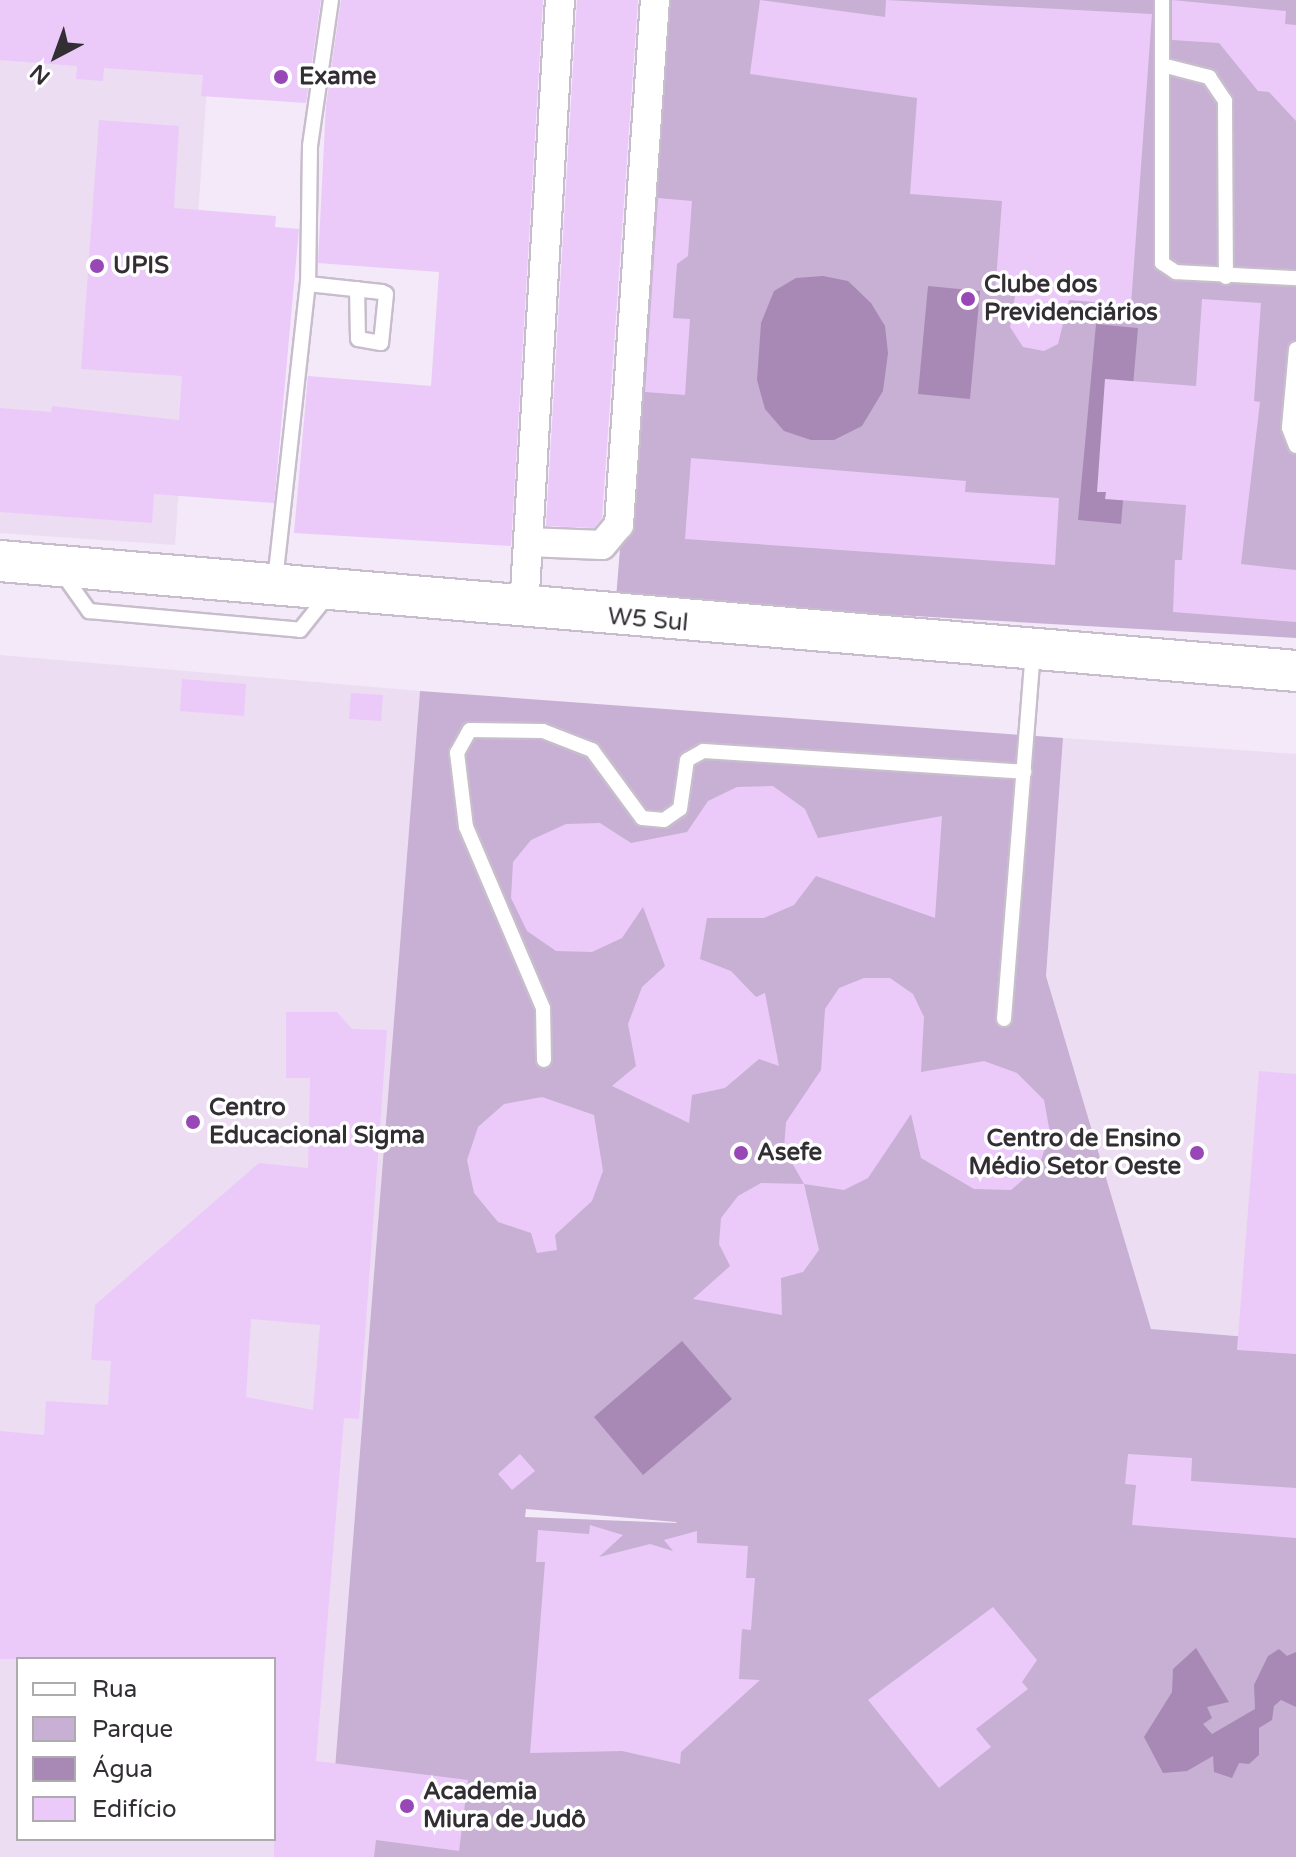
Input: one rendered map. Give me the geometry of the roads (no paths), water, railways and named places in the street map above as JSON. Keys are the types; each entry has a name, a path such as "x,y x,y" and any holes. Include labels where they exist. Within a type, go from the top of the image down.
{"main road":[{"name":"W5 Sul","path":"0,561 1033,652 1293,665"}],"street":[{"path":"524,609 560,0"},
{"path":"528,542 602,545 619,525 655,0"}],"lane":[{"path":"275,586 308,284 310,146 331,0"},
{"path":"1162,0 1160,257 1172,271 1226,277 1296,278"},
{"path":"1162,65 1209,77 1225,101 1226,277"},
{"path":"308,284 357,289"},
{"path":"1296,349 1289,428 1296,446"},
{"path":"57,566 89,611 300,630 331,591"},
{"path":"1004,1019 1033,652"},
{"path":"544,1060 543,1008 466,827 457,753 470,730 543,731 592,750 642,818 664,820 680,809 687,760 703,751 1024,772"}],"water":[{"path":"823,276 848,281 871,303 885,326 888,353 883,391 862,426 834,440 811,440 784,431 765,409 757,380 761,323 774,291 796,278"},
{"path":"928,286 980,291 970,399 918,394"},
{"path":"1096,324 1138,328 1121,524 1078,520"},
{"path":"682,1341 732,1399 643,1475 594,1417"},
{"path":"1196,1648 1229,1702 1207,1707 1212,1718 1203,1724 1212,1734 1255,1709 1254,1685 1268,1656 1279,1649 1287,1656 1296,1652 1296,1707 1281,1700 1274,1706 1272,1720 1259,1728 1259,1755 1249,1764 1239,1763 1232,1778 1214,1772 1213,1756 1187,1771 1163,1773 1144,1737 1172,1692 1173,1669"}],"place":[{"name":"Exame","path":"281,77"},
{"name":"UPIS","path":"97,266"},
{"name":"Clube dos Previdenciários","path":"968,299"},
{"name":"Centro Educacional Sigma","path":"193,1122"},
{"name":"Asefe","path":"741,1153"},
{"name":"Centro de Ensino Médio Setor Oeste","path":"1197,1153"},
{"name":"Academia Miura de Judô","path":"407,1806"}]}
